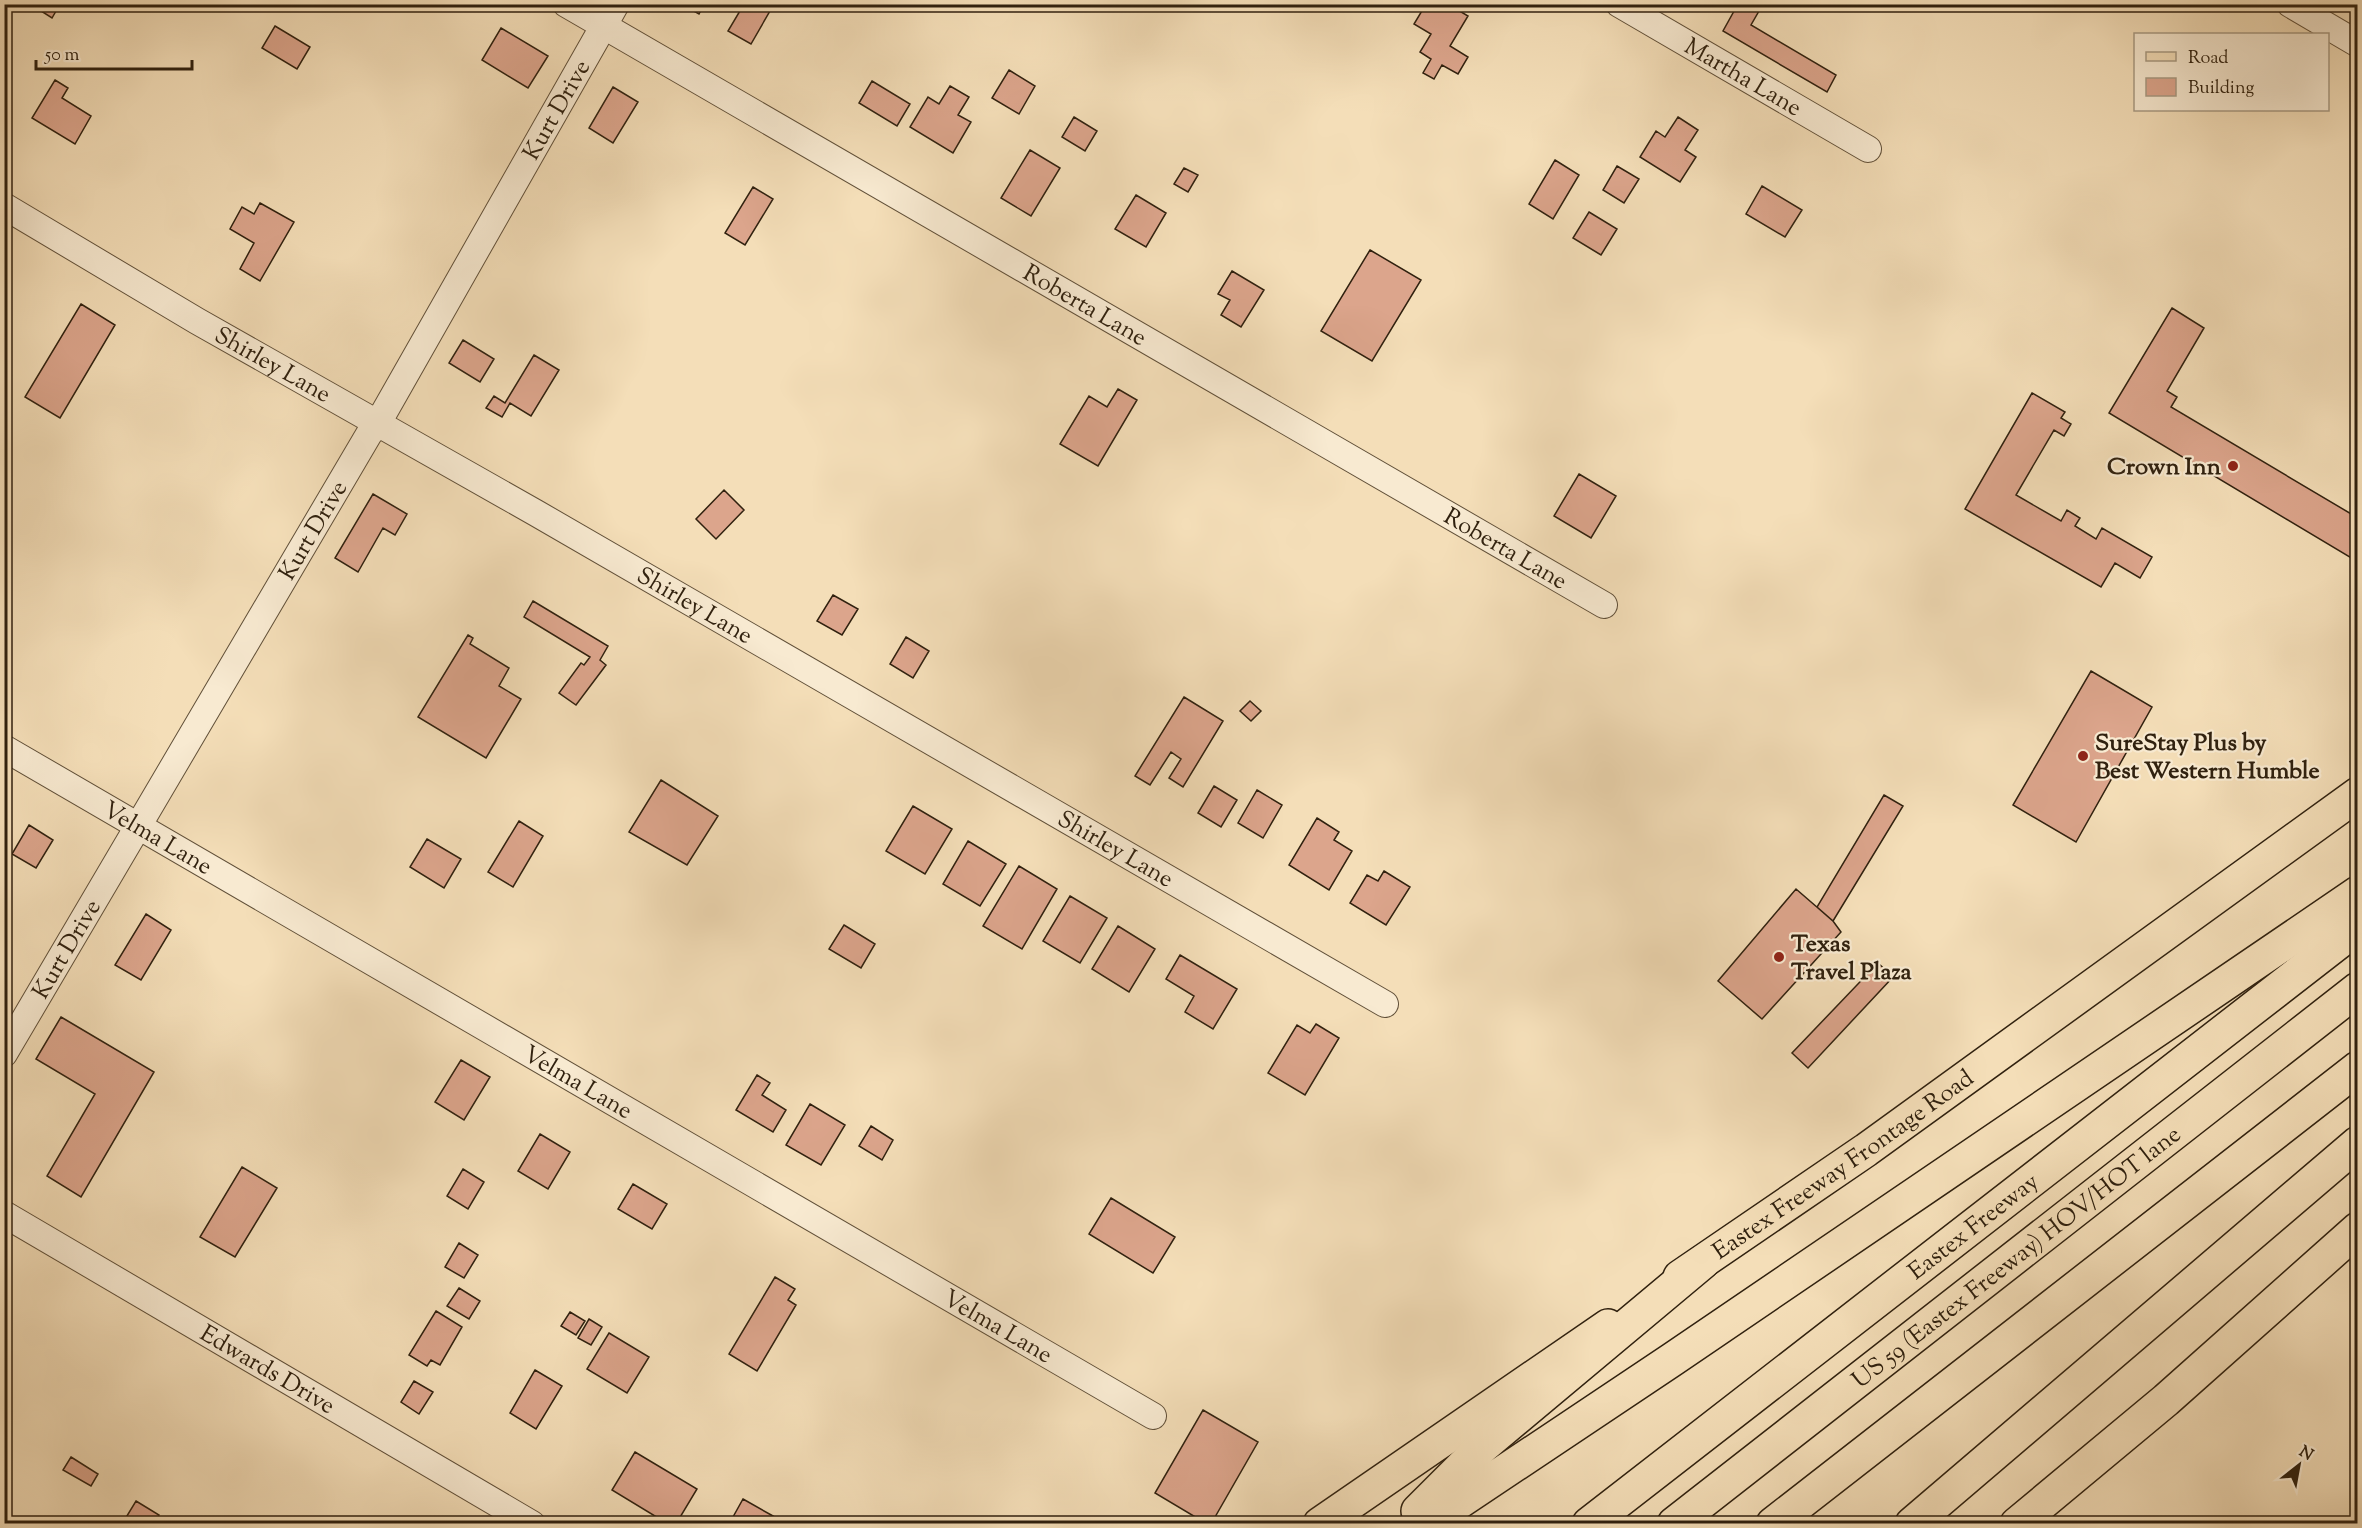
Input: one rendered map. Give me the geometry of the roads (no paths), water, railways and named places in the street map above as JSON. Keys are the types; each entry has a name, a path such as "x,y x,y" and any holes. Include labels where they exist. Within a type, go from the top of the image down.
{"main road":[{"name":"Eastex Freeway Frontage Road","path":"1320,1524 1443,1437 1866,1150 2358,794"},
{"path":"1426,1524 1673,1359 2358,893"},
{"name":"Eastex Freeway","path":"1589,1524 2358,927"},
{"name":"US 59 (Eastex Freeway) HOV/HOT lane","path":"1674,1524 2358,989"},
{"path":"1773,1524 2358,1068"},
{"path":"1912,1524 2358,1143"},
{"path":"2017,1524 2166,1400 2358,1229"},
{"path":"1406,1524 1483,1446 1703,1262"}],"street":[{"name":"Roberta Lane","path":"566,4 610,15 1604,605"},
{"name":"Martha Lane","path":"1619,4 1868,149"},
{"path":"2290,4 2358,44"},
{"name":"Kurt Drive","path":"4,1054 369,434 378,423 610,15"},
{"name":"Shirley Lane","path":"4,206 197,321 1385,1004"},
{"name":"Velma Lane","path":"4,748 1153,1416"},
{"name":"Edwards Drive","path":"4,1214 532,1524"}],"place":[{"name":"Crown Inn","path":"2233,466"},
{"name":"SureStay Plus by Best Western Humble","path":"2083,756"},
{"name":"Texas Travel Plaza","path":"1779,957"}]}
